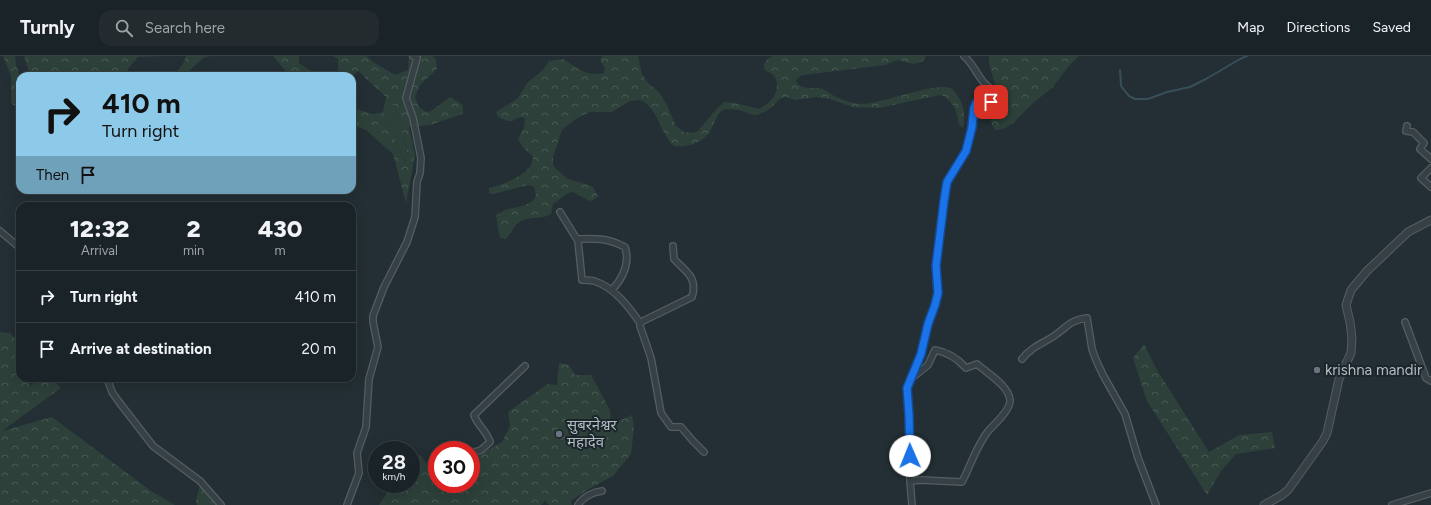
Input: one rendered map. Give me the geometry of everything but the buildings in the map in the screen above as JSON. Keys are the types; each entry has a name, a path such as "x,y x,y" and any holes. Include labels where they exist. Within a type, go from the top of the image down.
{"street":[{"path":"347,505 359,473 357,453 366,426 369,379 378,347 372,322 373,316 384,287 407,242 415,217 416,182 420,173 421,158 414,118 406,98 417,58 413,56"},
{"path":"912,505 907,388 921,354 928,324 938,293 936,266 947,182 966,151 976,103 985,101 991,102 995,97 995,92 986,85 968,59 964,56"},
{"path":"1407,126 1406,131 1413,132 1424,143 1420,149 1431,159"},
{"path":"1431,168 1421,178 1431,187"},
{"path":"560,212 578,241 582,280 594,281 612,290 632,311 640,323 651,358 661,412 671,427 681,427 693,442 704,452"},
{"path":"1264,505 1288,490 1323,441 1327,433 1339,379 1350,352 1352,338 1346,305 1351,290 1367,271 1408,232 1431,220"},
{"path":"0,231 16,245"},
{"path":"577,239 592,238 611,240 625,247 628,256 624,272 617,285 612,290"},
{"path":"640,323 656,313 674,307 692,297 694,283 685,269 674,259 673,246"},
{"path":"1022,359 1031,349 1055,335 1069,323 1086,318 1092,349 1096,360 1125,414 1138,458 1156,505"},
{"path":"1405,322 1426,378 1431,381"},
{"path":"909,381 928,365 936,350 941,351 957,360 966,368 978,364 999,382 1009,395 1010,400 1010,404 1007,409 986,434 976,450 962,482 921,480 910,482"},
{"path":"480,450 490,442 486,433 475,420 474,415 526,366"},
{"path":"108,382 112,392 153,446 200,481 221,505"},
{"path":"578,505 583,498 602,491"},
{"path":"1392,505 1431,493"}],"green space":[{"path":"3,56 15,56 19,72 16,72 16,107 11,103 11,76"},
{"path":"24,56 163,56 138,57 128,69 128,72 30,72"},
{"path":"186,56 210,56 203,58 188,72 177,72 184,62"},
{"path":"273,56 299,56 299,63 312,72 287,72"},
{"path":"333,56 367,56 373,62 395,75 408,70 409,56 433,56 436,60 437,69 420,85 415,97 419,107 426,112 431,111 450,97 463,105 463,114 430,125 409,127 415,155 406,203 393,154 366,130 356,126 356,109 373,114 383,112 405,163 407,149 396,111 391,100 358,71 356,73 338,72 338,59"},
{"path":"602,56 638,56 642,74 648,83 659,92 667,105 676,126 684,132 694,133 698,131 724,102 759,109 766,105 774,97 777,89 776,79 772,74 764,69 764,64 766,61 773,56 926,56 922,62 913,64 898,60 885,65 803,75 796,81 805,88 820,88 844,100 863,104 923,90 945,87 954,90 962,104 964,112 963,128 959,125 954,107 948,99 940,95 879,108 853,107 830,99 816,97 796,100 786,97 781,98 767,111 757,115 739,110 725,109 717,116 711,130 702,140 689,145 674,146 669,141 651,109 640,100 630,101 612,112 590,112 577,118 562,130 553,157 553,165 568,179 592,186 598,196 590,201 573,192 568,193 553,204 551,214 545,217 523,220 515,226 506,239 501,238 496,215 506,209 529,204 533,201 536,192 533,186 528,185 493,194 489,193 489,188 509,181 523,173 529,168 533,157 523,147 518,139 524,128 525,118 520,117 507,121 498,117 496,112 517,99 528,82 543,70 549,61 563,59 582,71 598,74 604,73 605,69 600,60"},
{"path":"989,56 1079,56 1068,67 1053,87 1033,103 1013,123 1005,128 996,130 991,121 991,116 997,92 989,63"},
{"path":"386,97 391,99 396,111 407,149 405,163 383,112"},
{"path":"0,332 10,333 16,340 16,382 29,382 30,385 37,382 56,382 61,388 2,431 52,417 151,491 175,505 0,505"},
{"path":"1144,344 1157,370 1209,452 1239,435 1272,432 1275,448 1236,454 1221,471 1207,495 1147,401 1133,358"},
{"path":"559,363 569,365 575,375 591,375 610,410 611,424 632,415 634,427 631,454 613,476 587,490 571,501 572,505 549,505 545,501 541,505 379,505 387,493 420,493 420,455 428,466 428,493 480,493 480,455 502,442 510,426 508,412 548,384 557,385"},
{"path":"200,485 218,505 197,505 196,500"}],"waterway":[{"path":"1120,70 1121,86 1129,96 1135,99 1148,99 1167,92 1190,87 1247,56"}],"place":[{"name":"krishna mandir","path":"1317,370"},
{"name":"सुबरनेश्वर महादेव","path":"559,434"}],"route":[{"path":"910,456 907,388 921,354 928,324 938,293 936,266 947,182 966,151 976,103 985,101 991,102"}]}
